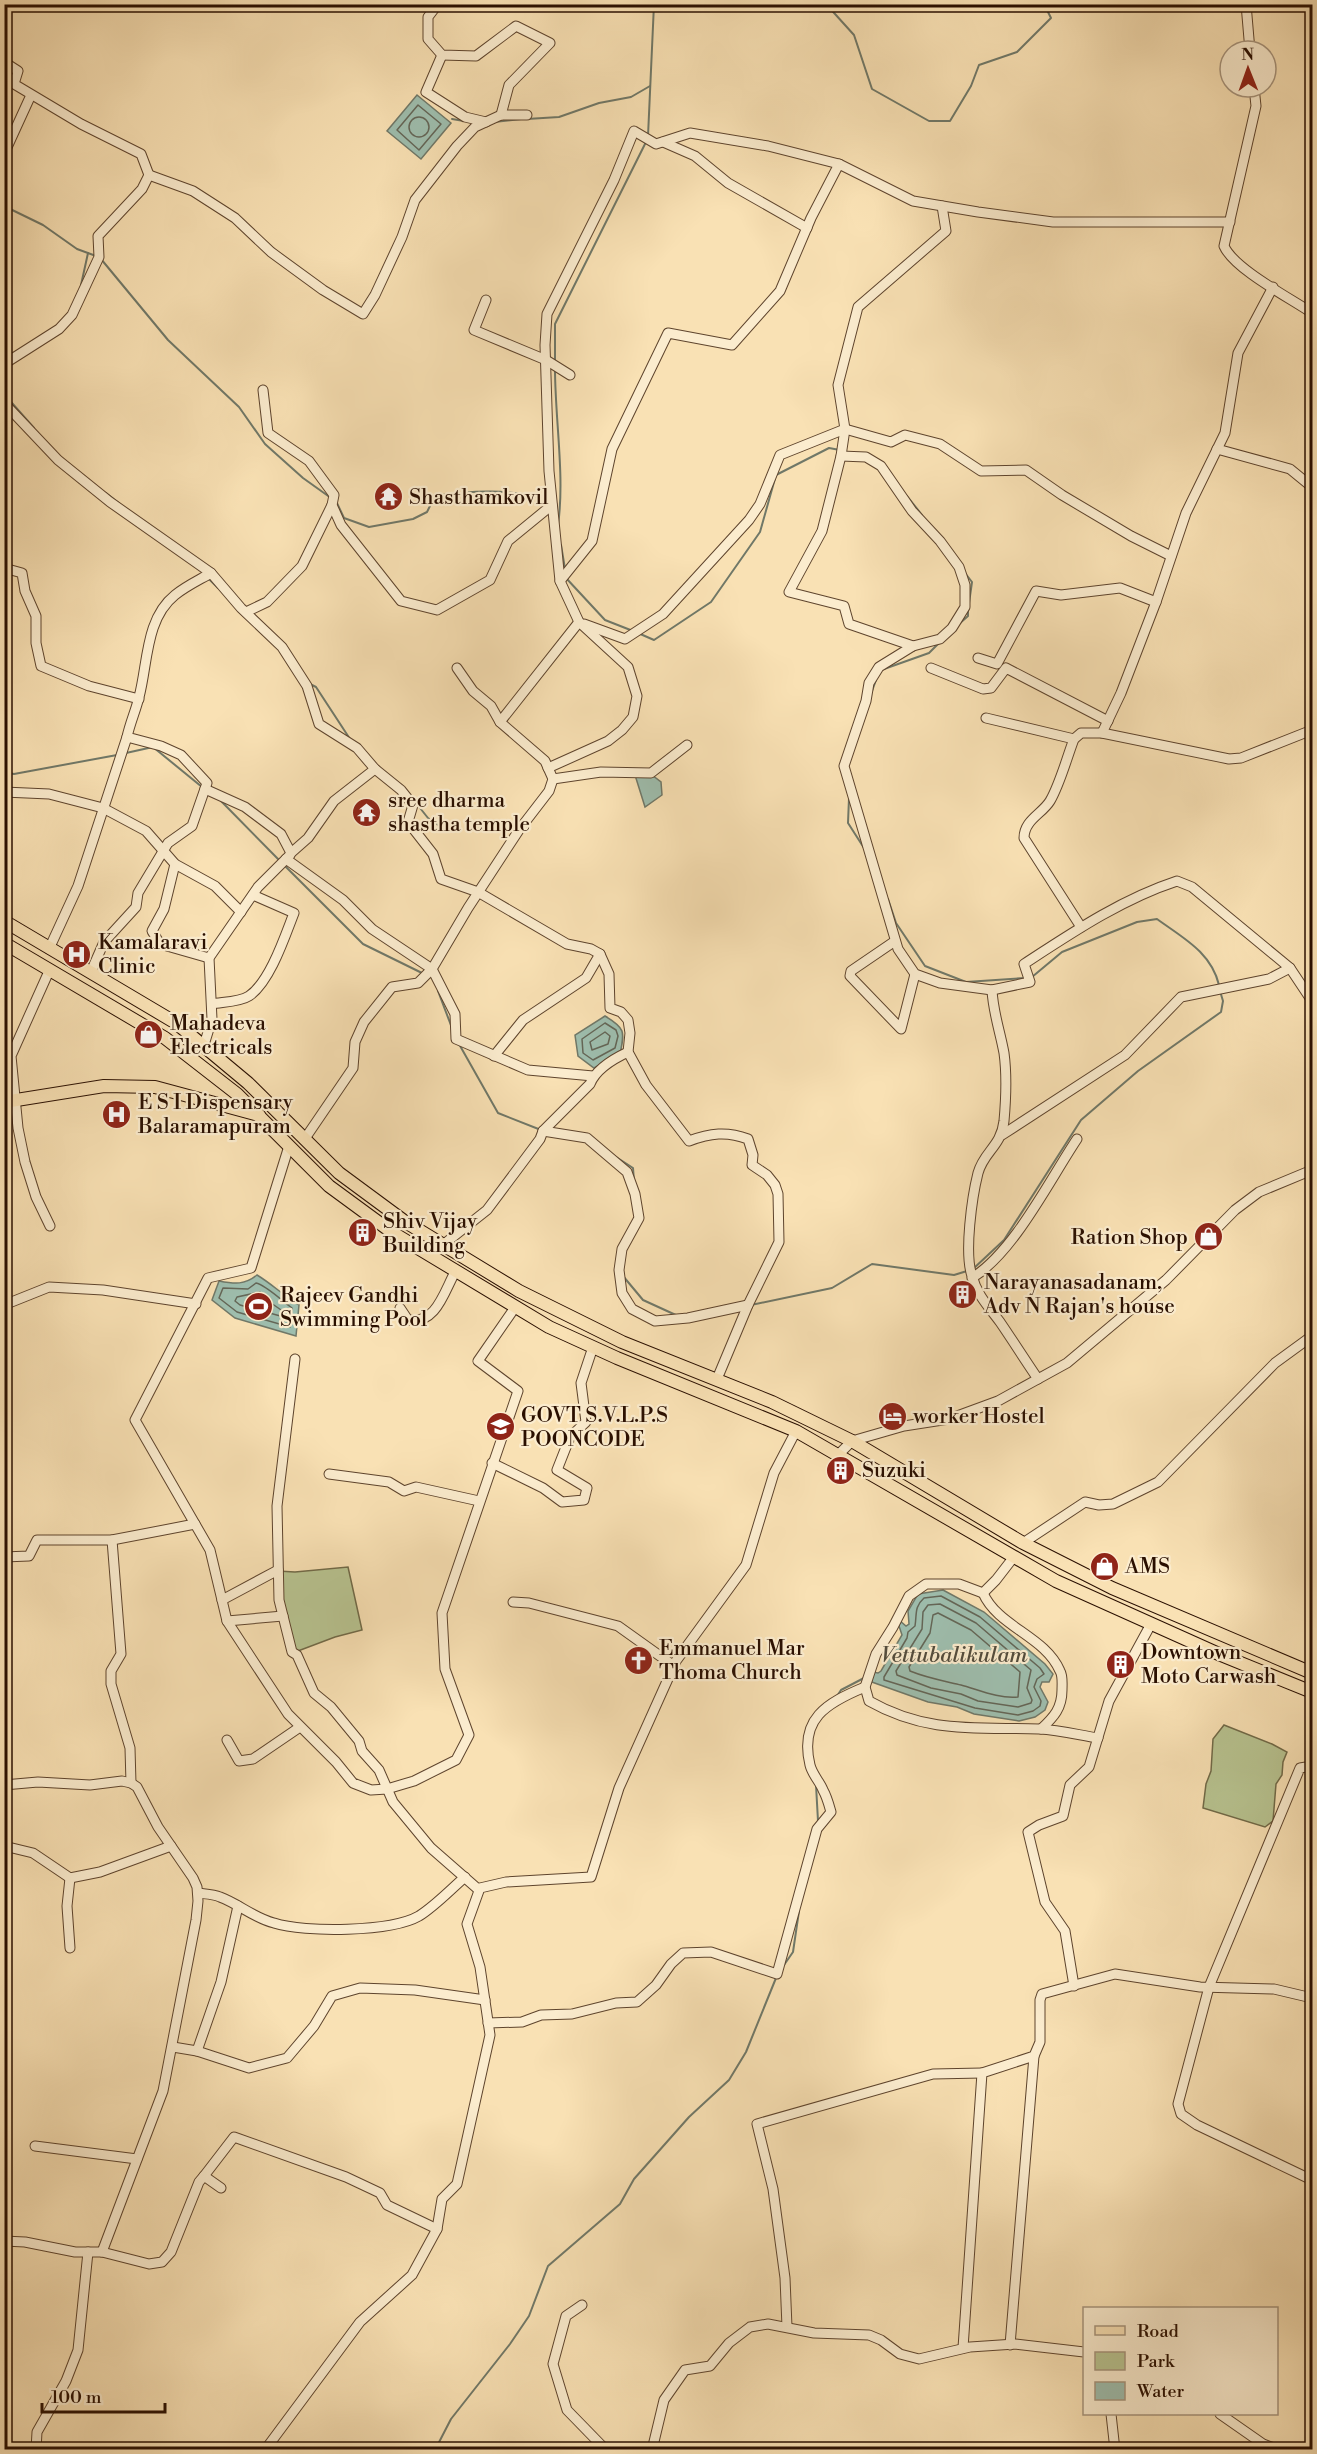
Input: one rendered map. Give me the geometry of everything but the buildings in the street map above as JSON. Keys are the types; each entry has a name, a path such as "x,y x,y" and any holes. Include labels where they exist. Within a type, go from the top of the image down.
{"main road":[{"path":"4,921 176,1023 204,1045 348,1179 404,1221 505,1283 622,1342 772,1402 852,1441 1023,1543 1155,1608 1312,1673"},
{"path":"4,943 165,1038 237,1094 330,1186 393,1233 549,1327 796,1431 1056,1581 1312,1692"},
{"path":"10,1100 104,1086 156,1087 259,1115"},
{"path":"259,1115 269,1105"}],"street":[{"path":"438,4 428,17 428,39 442,55 476,56 516,26 550,43 509,85 501,115"},
{"path":"1246,4 1249,39"},
{"path":"442,55 426,92 465,117 486,122"},
{"path":"4,62 18,71 14,84 81,124 141,154 149,175 142,189 98,236 99,257 72,315 52,334 4,364"},
{"path":"4,154 31,95"},
{"path":"1255,99 1256,106 1224,246 1227,253 1239,265 1312,313"},
{"path":"149,175 193,191 235,218 271,252 323,290 363,314 375,295 402,237 415,200 457,146 475,127 501,115 527,115"},
{"path":"548,768 608,741 622,730 633,717 637,696 628,667 579,622 561,580 552,505 546,360 547,314 614,180 634,131 695,156 728,183 807,228"},
{"path":"660,142 690,134 768,146 838,164 913,201 1053,222 1230,222"},
{"path":"561,580 592,541 612,449 668,333 732,345 780,291 838,164"},
{"path":"913,646 849,624 844,606 789,592 822,531 841,456 845,429 838,385 858,307 946,231 942,206"},
{"path":"1102,734 1121,693 1156,602 1186,513 1225,433 1232,402 1238,353 1273,287"},
{"path":"486,300 474,330 546,360 570,375"},
{"path":"246,612 267,602 302,566 332,505 334,495 309,461 268,433 263,390"},
{"path":"4,403 58,460 110,502 211,573 282,648 307,686 319,724 357,748 375,769 401,790 413,804 408,822 433,854 441,879 478,892 567,944 591,949 600,954 609,974 610,1008 621,1012 628,1020 630,1034 627,1052 646,1085 689,1141 703,1136 731,1133 748,1139 753,1155 752,1165 767,1175 775,1185 778,1194 779,1242 748,1305 717,1379"},
{"path":"579,622 625,639 663,614 749,520 760,504 780,455 845,429 891,442 905,435 940,444 981,471 1026,470 1082,507 1171,556"},
{"path":"1217,449 1290,469 1312,487"},
{"path":"841,456 866,457 881,466 912,511 940,541 959,567 965,585 965,607 952,628 940,639 913,646 879,667 868,683 866,701 844,766 896,941 905,962 915,974 940,983 992,990 1030,982 1024,964 1082,927 1136,897 1177,880 1192,887 1290,968 1312,1001"},
{"path":"332,505 341,525 401,601 437,610 490,580 508,542 552,505"},
{"path":"4,568 22,573 25,591 36,616 36,643 41,666 89,686 139,699"},
{"path":"49,949 78,886 139,699 145,658 159,616 174,595 211,573"},
{"path":"978,658 997,664 1035,591 1061,595 1120,588 1156,602"},
{"path":"500,722 579,622"},
{"path":"304,1140 353,1068 355,1042 364,1022 392,987 418,983 428,972 519,830 549,791 553,779 546,761 500,722 491,706 473,691 457,668"},
{"path":"931,668 983,690 991,688 1006,668 1108,722"},
{"path":"986,718 1074,739"},
{"path":"1082,927 1024,838 1024,831 1028,823 1050,801 1074,739 1081,732 1102,734 1229,759 1241,758 1312,730"},
{"path":"93,973 93,967 104,942 136,907 138,893 168,843 192,826 207,783 181,755 161,746 127,736"},
{"path":"553,779 601,772 651,773 687,745"},
{"path":"204,1045 212,1019 209,958 253,895 308,838 334,801 375,769"},
{"path":"205,789 244,807 281,834 289,856 343,900 372,929 428,972 455,1014 456,1039 528,1070 593,1076"},
{"path":"4,792 49,794 103,808 146,831 175,864 215,886 241,912"},
{"path":"175,864 164,909 152,931 160,944 209,958"},
{"path":"212,1004 248,997 266,978 288,930 294,913 253,895"},
{"path":"896,941 851,972 850,976 901,1029 915,974"},
{"path":"494,1056 523,1020 586,978 600,954"},
{"path":"1002,1134 1125,1055 1181,998 1269,979 1290,968"},
{"path":"50,969 11,1056 10,1100 36,1197 50,1226"},
{"path":"992,990 1006,1075 1002,1134 979,1170 969,1237 969,1265 982,1300 1000,1322 1038,1379"},
{"path":"444,1244 487,1210 540,1139 543,1131 590,1084 593,1076 615,1058 627,1052"},
{"path":"543,1131 587,1138 627,1172 635,1194 639,1218 622,1249 619,1270 622,1293 632,1309 655,1321 688,1318 748,1305"},
{"path":"972,1278 985,1270 1004,1252 1077,1138"},
{"path":"289,1146 251,1268 208,1278 135,1420 210,1550 226,1622 288,1714 336,1762 353,1784 371,1790 387,1789 414,1781 456,1760 470,1735 445,1669 442,1612 518,1391 478,1361 516,1306"},
{"path":"838,1455 852,1441 904,1426 949,1419 998,1401 1067,1363 1166,1280 1234,1210 1259,1192 1312,1170"},
{"path":"399,1308 408,1320 422,1321 432,1314 455,1272"},
{"path":"4,1305 49,1287 103,1290 196,1304"},
{"path":"1023,1543 1085,1502 1113,1504 1158,1482 1275,1363 1312,1335"},
{"path":"492,1463 543,1488 562,1502 584,1500 587,1488 557,1470 570,1437 586,1422 581,1383 592,1347"},
{"path":"295,1359 277,1506 279,1600 292,1652 297,1655 314,1693 331,1707 359,1740 362,1751 379,1770 393,1802 431,1848 479,1890"},
{"path":"265,2450 360,2322 412,2275 437,2229 442,2199 457,2184 490,2035 480,1967 466,1924 480,1888 506,1881 591,1877 619,1788 674,1666 746,1565 774,1473 796,1431"},
{"path":"329,1474 389,1482 404,1491 416,1487 479,1501"},
{"path":"4,1557 30,1556 37,1540 74,1538 112,1540 195,1524"},
{"path":"112,1540 121,1654 111,1671 111,1684 129,1748 131,1783"},
{"path":"982,1593 996,1580 1013,1558"},
{"path":"222,1600 278,1570"},
{"path":"1041,1729 1056,1715 1062,1697 1061,1673 1050,1654 989,1607 982,1593 959,1584 926,1584 909,1596 893,1628 876,1654 865,1687 869,1701 893,1714 954,1728 1041,1729 1098,1738"},
{"path":"513,1602 618,1626 674,1666"},
{"path":"226,1622 283,1616"},
{"path":"1074,1986 1065,1931 1044,1902 1028,1832 1063,1816 1070,1785 1089,1767 1109,1701 1151,1624"},
{"path":"488,2023 522,2022 540,2015 572,2014 616,2003 637,2002 656,1985 671,1964 683,1953 711,1952 777,1974 817,1829 831,1812 824,1791 810,1767 808,1741 810,1725 827,1707 843,1696 865,1687"},
{"path":"227,1740 239,1761 253,1759 300,1727"},
{"path":"1312,1766 1300,1768 1209,1987 1178,2104 1181,2114 1197,2125 1312,2180"},
{"path":"4,1785 38,1782 90,1785 122,1781 131,1783 137,1788 158,1827 193,1878 198,1893 196,1920 163,2091 102,2252"},
{"path":"4,1846 33,1853 70,1878 100,1872 171,1846"},
{"path":"198,1893 219,1896 252,1916 276,1924 338,1929 368,1928 404,1922 419,1915 465,1877"},
{"path":"70,1878 67,1906 70,1948"},
{"path":"197,2051 221,1982 238,1906"},
{"path":"1010,2345 1034,2056 1040,2042 1042,1994 1115,1974 1200,1988 1274,1989 1312,1998"},
{"path":"173,2048 197,2051 249,2068 287,2058 314,2026 332,1996 360,1988 416,1990 485,2000"},
{"path":"786,2327 785,2278 773,2189 757,2124 933,2074 982,2073 1034,2056"},
{"path":"963,2348 982,2073"},
{"path":"4,2241 25,2242 75,2252 102,2252 149,2264 167,2259 200,2182 234,2137 346,2177 380,2193 387,2205 437,2229"},
{"path":"35,2146 137,2159"},
{"path":"204,2176 221,2188"},
{"path":"36,2450 37,2432 66,2381 78,2350 88,2252"},
{"path":"582,2305 566,2316 553,2364 567,2410 604,2449"},
{"path":"652,2450 664,2400 686,2370 710,2366 729,2343 750,2327 768,2324 814,2333 869,2336 881,2340 900,2354 919,2359 963,2348 1010,2345 1083,2352"},
{"path":"1111,2415 1115,2450"},
{"path":"1221,2415 1263,2444 1279,2450"}],"green space":[{"path":"348,1567 362,1630 335,1637 290,1654 280,1613 278,1571 295,1572"},
{"path":"1224,1725 1287,1752 1282,1775 1276,1784 1273,1821 1265,1827 1203,1808 1206,1784 1211,1771 1213,1739"}],"water":[{"path":"417,95 451,123 421,159 387,131"},
{"path":"648,772 661,782 662,795 645,807 635,775"},
{"path":"605,1016 620,1027 623,1040 620,1054 594,1068 578,1056 575,1035"},
{"name":"Rajeev Gandhi Swimming Pool","path":"257,1275 299,1305 296,1336 235,1318 212,1300 219,1281 240,1283"},
{"name":"Vettubalikulam","path":"943,1590 984,1612 1045,1664 1053,1674 1049,1682 1042,1682 1040,1687 1048,1702 1045,1710 1035,1717 1019,1721 974,1714 957,1707 928,1702 869,1681 873,1672 881,1671 902,1635 900,1621 906,1626 909,1624 908,1611 918,1594"}],"waterway":[{"path":"648,136 654,4"},
{"path":"826,4 854,35 872,89 929,121 950,121 971,86 979,65 1017,52 1051,18 1044,4"},
{"path":"527,119 559,117 599,103 631,97 650,86"},
{"path":"452,119 464,121"},
{"path":"494,122 521,119"},
{"path":"555,363 555,324 646,142"},
{"path":"4,206 43,225 77,249 96,256"},
{"path":"81,285 88,253"},
{"path":"101,259 168,340 239,407 265,444 303,478 331,498"},
{"path":"555,369 560,468 558,525"},
{"path":"4,394 34,428"},
{"path":"638,633 654,640 711,602 760,532 776,475 829,448 840,450"},
{"path":"336,501 344,518 369,527 413,519 427,512 435,496 491,492 519,493 547,499"},
{"path":"106,493 120,504"},
{"path":"907,496 922,515"},
{"path":"561,545 565,569"},
{"path":"965,573 972,582 969,603"},
{"path":"566,578 605,620 633,631"},
{"path":"209,579 218,588"},
{"path":"959,624 968,616 968,609"},
{"path":"884,669 929,653 940,642"},
{"path":"872,691 876,680"},
{"path":"310,684 316,687 350,739"},
{"path":"126,753 153,747 202,787"},
{"path":"4,772 14,774 117,755"},
{"path":"849,798 848,823 864,848"},
{"path":"221,801 280,861"},
{"path":"416,803 428,818 441,827"},
{"path":"284,865 363,944 424,974"},
{"path":"888,899 896,923 925,966 966,982 1025,978"},
{"path":"1032,977 1062,952 1137,922 1157,919 1203,955 1210,963 1219,985"},
{"path":"438,991 452,1028"},
{"path":"973,1269 1004,1240 1081,1120 1138,1071 1221,1012 1223,1001 1220,991"},
{"path":"459,1044 498,1113 541,1130"},
{"path":"613,1155 633,1168 634,1181"},
{"path":"751,1305 832,1288 872,1264 954,1275 967,1271"},
{"path":"623,1276 643,1300 678,1316"},
{"path":"837,1696 841,1690 864,1678"},
{"path":"816,1785 818,1821"},
{"path":"784,1965 793,1952 799,1911"},
{"path":"435,2450 451,2419 529,2316 548,2266 620,2204 634,2179 689,2117 729,2080 746,2052 776,1978"}],"place":[{"name":"Shasthamkovil","path":"388,497"},
{"name":"sree dharma shastha temple","path":"367,812"},
{"name":"Kamalaravi Clinic","path":"77,954"},
{"name":"Mahadeva Electricals","path":"149,1035"},
{"name":"E S I Dispensary Balaramapuram","path":"117,1114"},
{"name":"Shiv Vijay Building","path":"362,1233"},
{"name":"Ration Shop","path":"1209,1237"},
{"name":"Narayanasadanam, Adv N Rajan's house","path":"963,1294"},
{"name":"Rajeev Gandhi Swimming Pool","path":"259,1307"},
{"name":"worker Hostel","path":"892,1416"},
{"name":"GOVT S.V.L.P.S POONCODE","path":"500,1427"},
{"name":"Suzuki","path":"841,1470"},
{"name":"AMS","path":"1104,1566"},
{"name":"Emmanuel Mar Thoma Church","path":"638,1660"},
{"name":"Downtown Moto Carwash","path":"1120,1664"}]}
